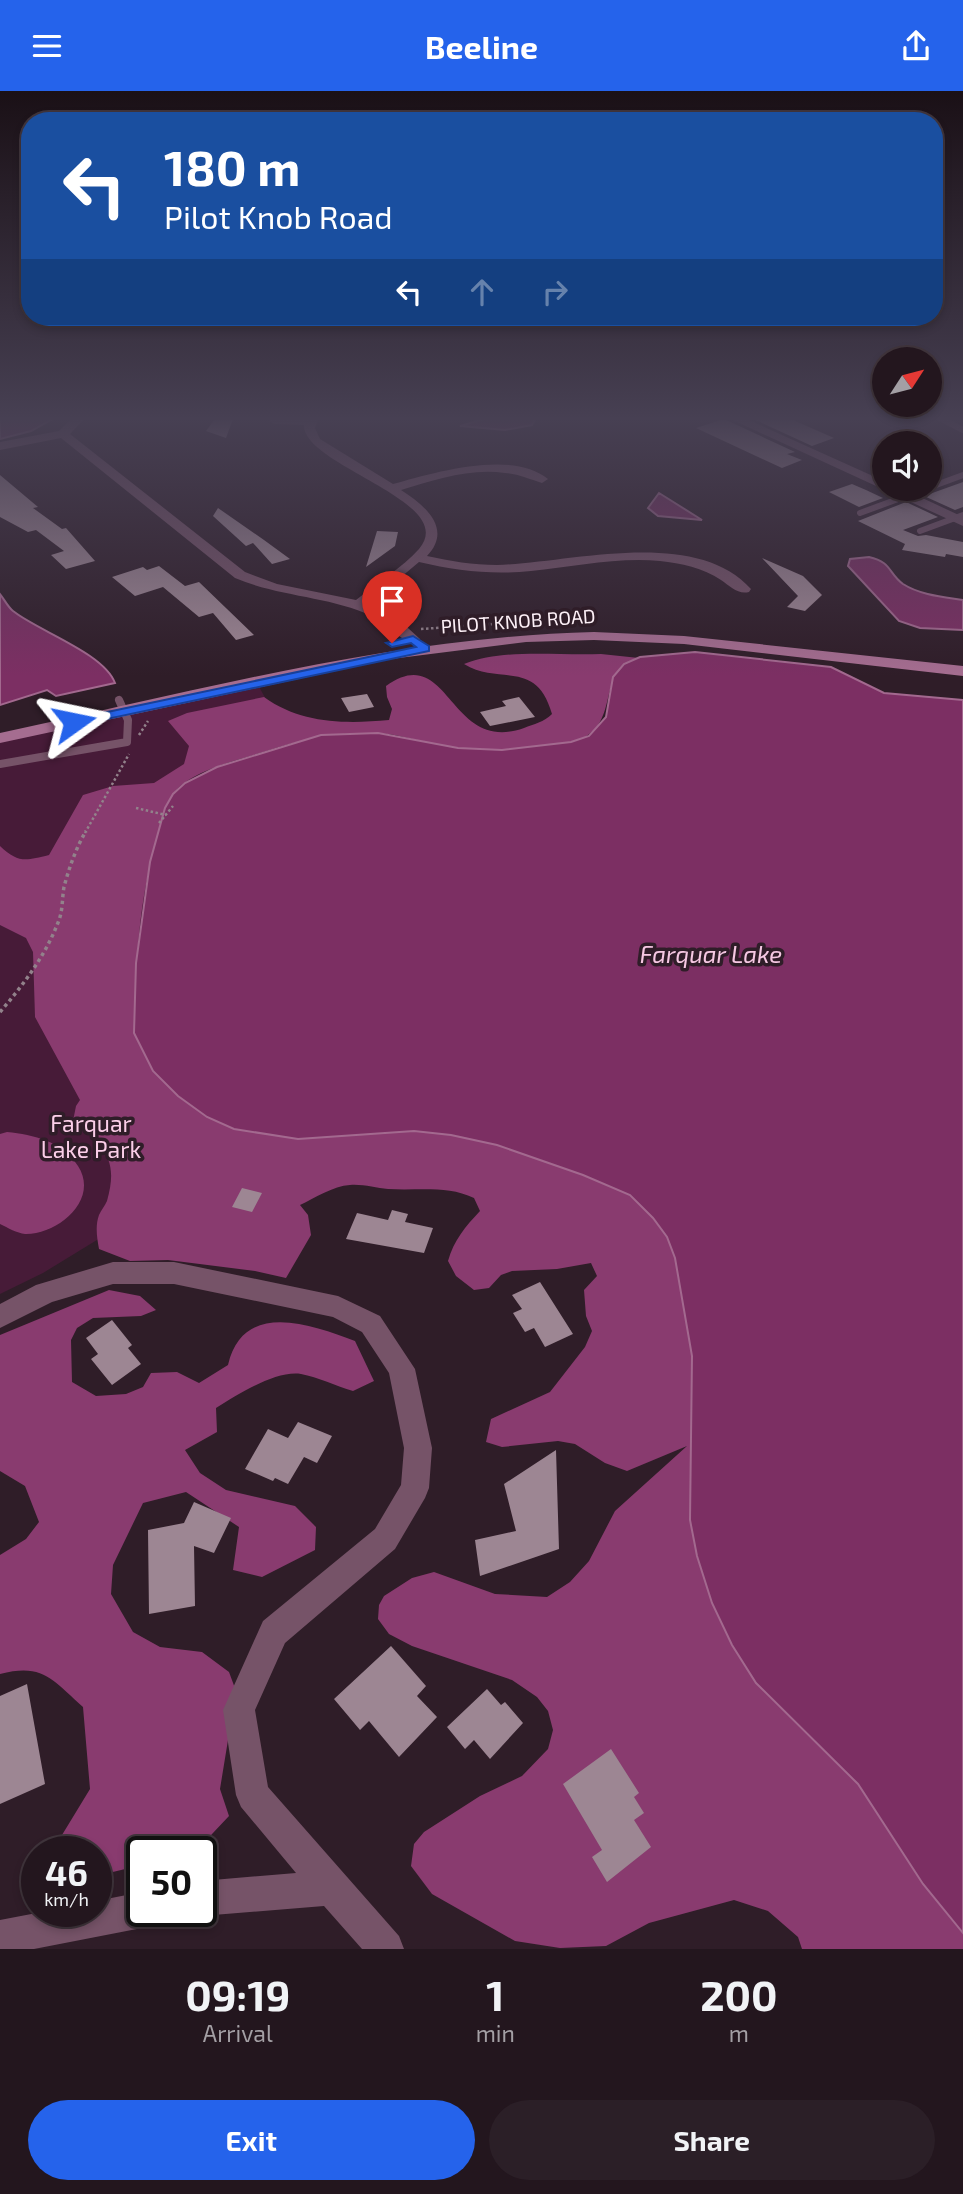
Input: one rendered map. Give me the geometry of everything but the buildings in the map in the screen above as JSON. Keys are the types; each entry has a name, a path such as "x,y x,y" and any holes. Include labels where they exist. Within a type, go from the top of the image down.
{"main road":[{"name":"PILOT KNOB ROAD","path":"0,738 124,711 414,640 510,628 611,626 963,658"},
{"name":"PILOT KNOB ROAD","path":"414,640 633,637 963,671"},
{"name":"PILOT KNOB ROAD","path":"0,725 124,711"}],"street":[{"path":"150,503 240,575 259,585 377,612 414,640"},
{"path":"358,606 418,558 430,543 430,521 412,503"},
{"path":"922,503 960,518"},
{"path":"418,558 462,567 499,569 612,557 663,558 718,571 744,590"},
{"path":"0,1317 46,1293 113,1273 174,1273 338,1307 371,1324 402,1369 418,1448 415,1488 385,1539 274,1632 239,1710 253,1795 386,1949"},
{"path":"217,1898 331,1888"},
{"path":"0,1938 126,1913"}],"lane":[{"path":"859,513 891,503"},
{"path":"920,531 960,518"},
{"path":"0,764 127,742 124,711"}],"path":[{"path":"414,640 566,619"},
{"path":"124,711 151,716 137,738"},
{"path":"0,1012 22,986 43,954 60,917 64,888 77,847 132,749"},
{"path":"159,823 173,806"},
{"path":"136,808 166,814"}],"green space":[{"name":"Farquar Lake Park","path":"257,683 285,734 294,742 222,764 186,783 168,809 150,862 226,1161 43,1273 0,1294 0,738"}],"shaded area":[{"path":"514,654 601,654 639,658 625,665 616,675 598,725 588,735 572,742 527,749 481,750 443,746 388,734 340,734 294,743 228,763 202,773 180,786 170,801 148,875 137,954 134,1033 453,1113 665,1199 963,1818 963,1949 802,1949 798,1937 768,1911 734,1900 649,1923 606,1946 560,1948 515,1941 432,1894 411,1866 414,1844 424,1832 480,1796 522,1776 548,1749 553,1730 548,1711 537,1697 512,1680 412,1646 389,1634 378,1619 379,1605 384,1596 412,1578 434,1572 495,1594 547,1597 570,1582 589,1561 615,1511 687,1446 627,1471 605,1463 575,1444 558,1441 502,1447 486,1442 491,1419 550,1392 585,1347 592,1331 586,1316 584,1290 597,1276 591,1263 557,1269 512,1271 501,1275 489,1288 474,1290 456,1276 448,1261 461,1234 480,1211 474,1198 464,1194 443,1190 388,1189 355,1185 324,1193 300,1205 308,1215 311,1235 286,1278 255,1271 168,1260 130,1261 99,1249 97,1223 107,1201 110,1164 101,1146 73,1121 80,1100 35,1017 33,952 26,938 0,925 0,846 22,859 49,855 83,795 113,786 154,783 184,764 189,746 168,721 187,713 264,697 293,713 324,720 389,720 392,709 386,686 407,676 424,677 438,686 479,726 499,732 524,728 549,717 552,714 545,697 537,686 527,679 477,670 464,664"},
{"path":"7,1132 37,1137 56,1145 78,1166 84,1191 79,1203 62,1222 50,1229 25,1234 0,1224 0,1134"},
{"path":"109,1290 140,1296 156,1310 141,1316 93,1318 77,1328 71,1340 72,1382 96,1396 126,1394 143,1387 151,1373 177,1372 199,1383 228,1365 236,1345 248,1331 263,1324 280,1322 318,1328 355,1341 374,1381 353,1391 301,1374 269,1380 216,1408 217,1432 185,1450 200,1473 226,1490 295,1506 316,1527 315,1550 262,1577 233,1570 239,1527 186,1492 143,1503 113,1565 111,1594 133,1632 160,1647 202,1652 229,1672 236,1691 220,1789 229,1816 210,1836 126,1836 126,1869 112,1872 112,1836 62,1836 90,1789 83,1707 55,1682 37,1672 15,1671 0,1674 0,1555 26,1539 39,1522 25,1486 0,1471 0,1335"}],"water":[{"path":"652,503 674,503 702,520 658,516 648,508"},
{"path":"869,557 882,562 898,580 910,588 963,600 963,630 920,628 899,621 848,566 850,559"},
{"path":"0,594 13,611 24,619 98,662 115,683 56,696 47,690 0,705"},
{"name":"Farquar Lake","path":"695,652 831,667 884,693 963,700 963,1933 923,1884 858,1784 756,1683 732,1645 712,1603 697,1556 690,1520 692,1356 675,1258 667,1237 653,1218 630,1195 583,1175 497,1145 451,1135 414,1131 298,1139 234,1129 207,1117 178,1096 153,1071 134,1033 136,963 150,862 165,808 173,794 185,783 217,767 321,735 378,733 458,748 502,750 571,742 589,736 606,717 613,677 624,664 640,657"}],"route":[{"path":"74,722 425,649 413,639 392,643"}]}
